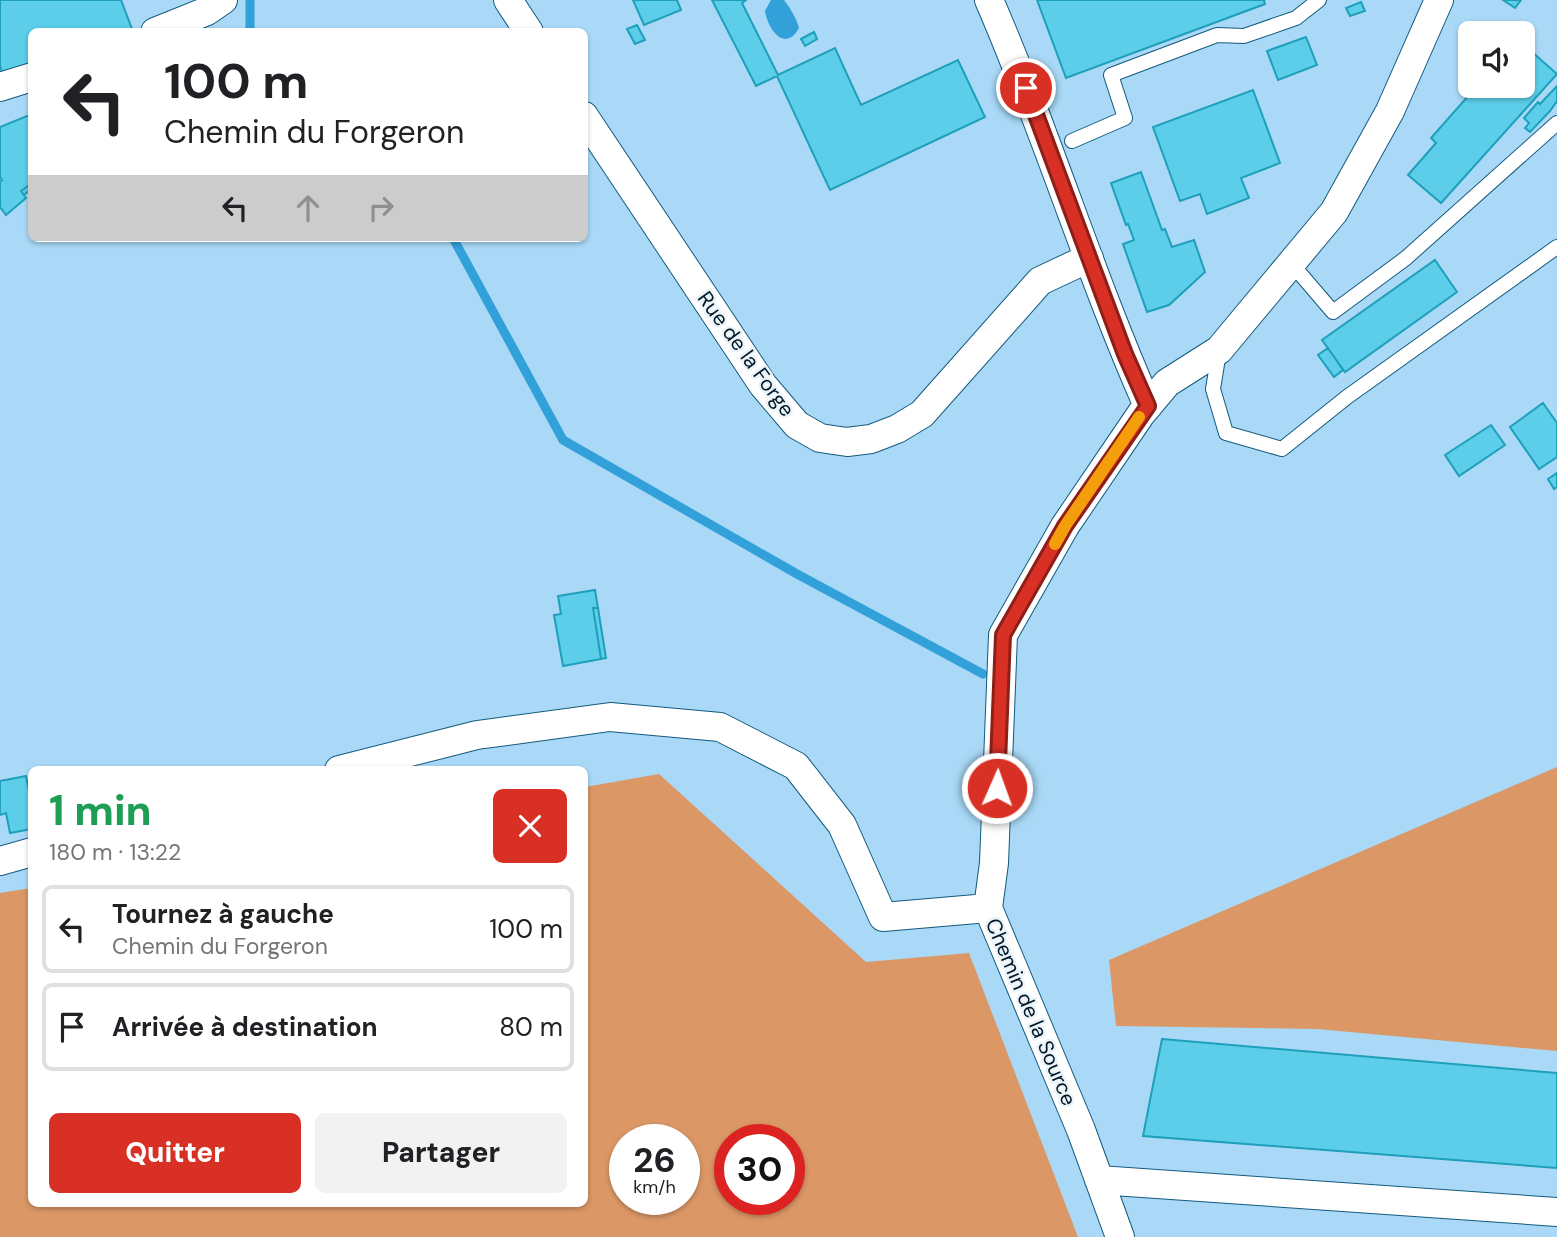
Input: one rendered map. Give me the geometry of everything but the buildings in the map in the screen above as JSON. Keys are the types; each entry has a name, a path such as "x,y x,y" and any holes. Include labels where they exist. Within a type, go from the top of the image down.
{"street":[{"path":"165,28 207,11 223,0"},
{"path":"508,0 526,28"},
{"path":"989,0 1017,64 1125,354 1148,406"},
{"name":"Chemin de la Source","path":"1120,1237 1081,1130 988,908 994,863 1003,635 1065,526 1148,406 1167,383 1219,350 1334,212 1390,111 1439,0"},
{"path":"0,87 28,78"},
{"name":"Rue de la Forge","path":"588,122 763,385 797,425 820,438 847,442 871,439 897,429 922,414 1040,281 1089,258"},
{"path":"354,766 477,735 610,718 720,727 796,766 842,825 883,916 988,908"},
{"path":"0,860 28,853"},
{"path":"1099,1180 1557,1212"}],"lane":[{"path":"1072,141 1125,118 1111,75 1217,35 1244,36 1296,18 1320,0"},
{"path":"1291,263 1333,313 1406,258 1557,124"},
{"path":"1219,350 1213,389 1226,433 1282,449 1347,397 1557,247"}],"shaded area":[{"path":"1557,767 1557,1051 1317,1029 1116,1026 1109,960"},
{"path":"659,774 866,962 969,953 1078,1237 0,1237 0,893 28,888 28,1207 588,1207 588,786"}],"water":[{"path":"771,0 784,0 796,20 799,28 788,39 778,36 770,25 765,11"}],"waterway":[{"path":"250,0 250,28"},
{"path":"455,242 563,440 797,574 983,674"}],"slow traffic":[{"path":"1055,544 1139,417"}],"route":[{"path":"997,788 1003,635 1065,526 1148,406 1125,354 1026,88"}]}
